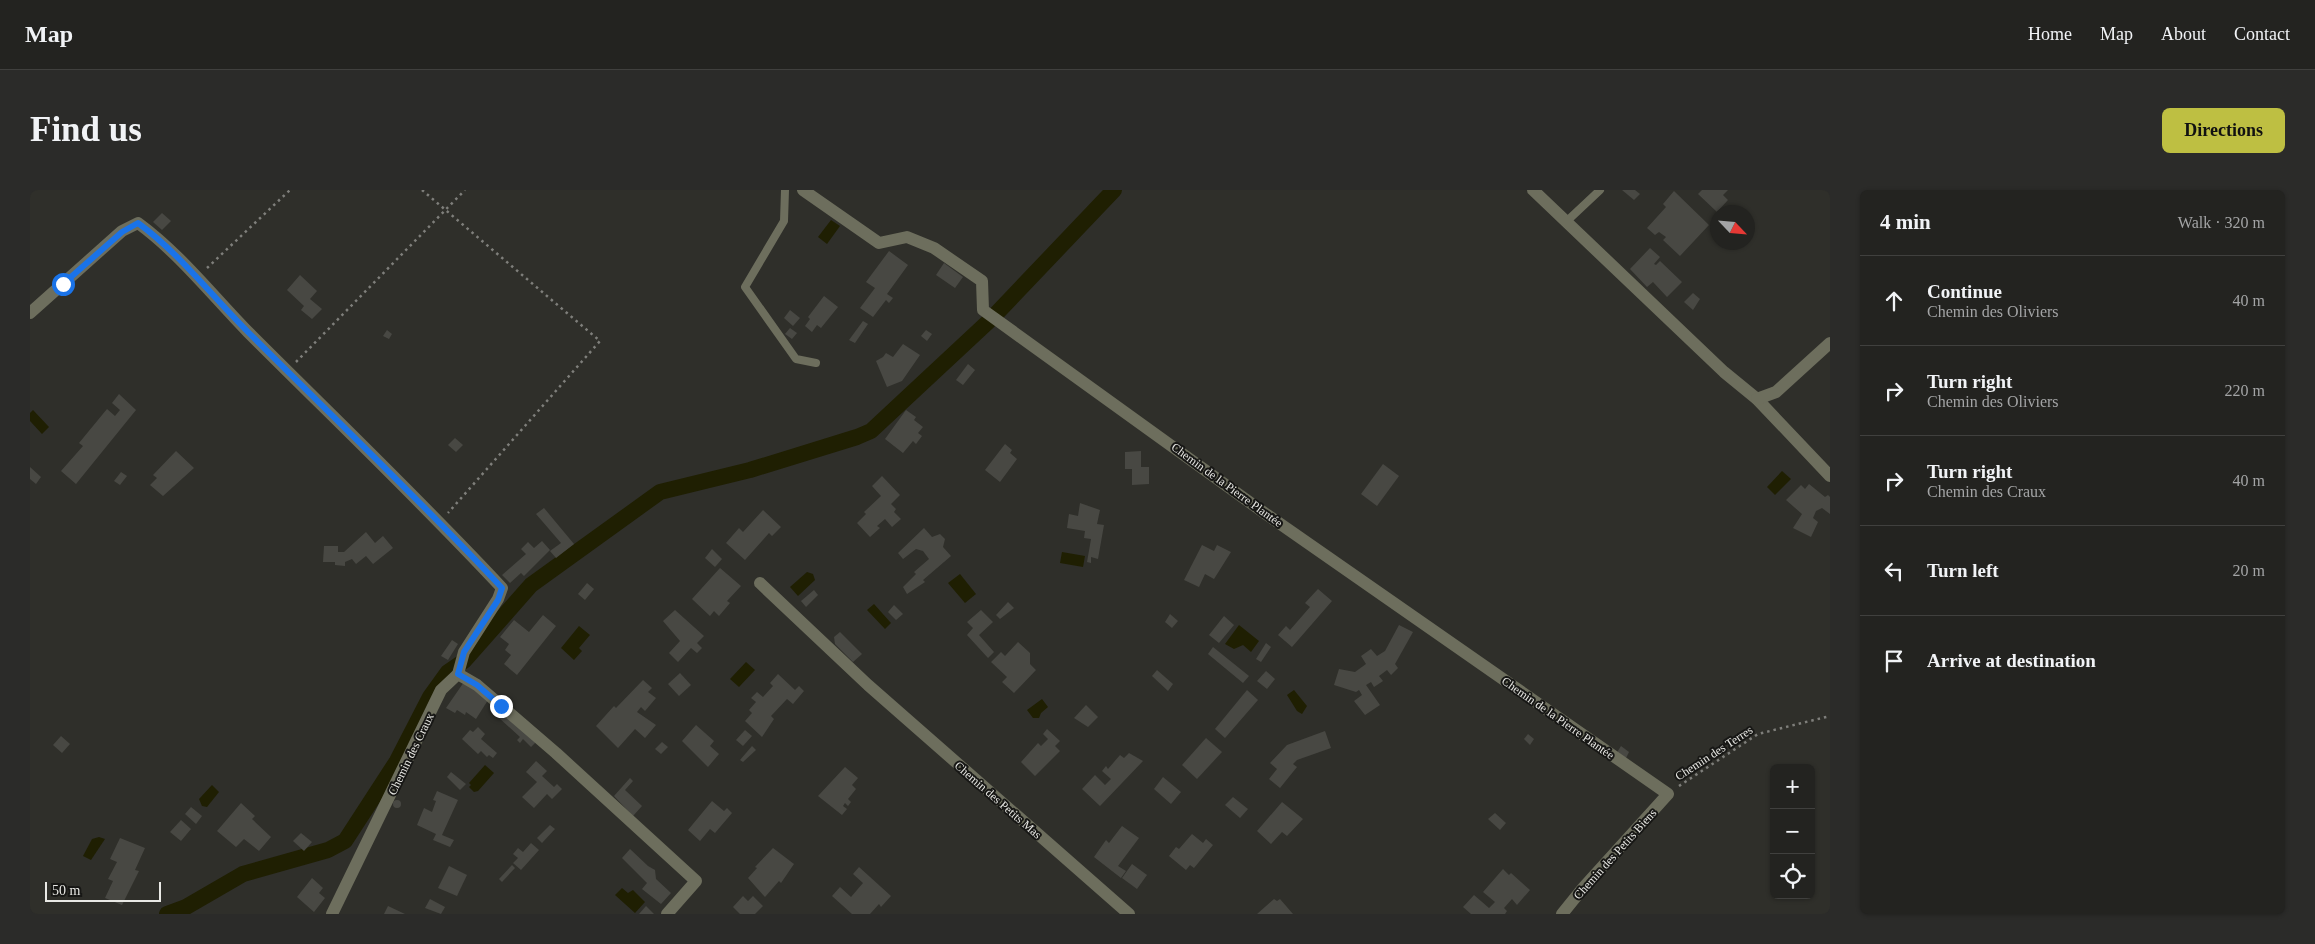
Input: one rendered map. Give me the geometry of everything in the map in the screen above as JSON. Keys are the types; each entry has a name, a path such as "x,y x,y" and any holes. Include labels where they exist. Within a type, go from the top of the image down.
{"street":[{"name":"Chemin de la Pierre Plantée","path":"803,190 879,243 907,237 934,248 982,281 983,310 1274,519 1668,794"},
{"path":"1533,190 1724,372 1757,399 1830,476"},
{"path":"30,313 122,232 138,223 158,238 502,588 498,600 464,652 458,674 477,685 549,747 696,881 667,914"},
{"path":"1757,399 1776,392 1830,344"},
{"name":"Chemin des Petits Mas","path":"760,583 868,685 1129,914"},
{"name":"Chemin des Craux","path":"332,914 441,690 458,674"},
{"name":"Chemin des Petits Biens","path":"1562,914 1668,794"}],"lane":[{"path":"785,190 784,221 745,287 796,359 816,363"},
{"path":"1566,221 1600,190"}],"path":[{"path":"197,278 290,190"},
{"path":"422,190 600,341 440,523"},
{"path":"288,371 465,190"},
{"name":"Chemin des Terres","path":"1668,794 1758,734 1830,716"}],"shaded area":[{"path":"831,220 840,226 827,244 818,237"},
{"path":"33,410 49,427 42,434 30,421 30,413"},
{"path":"1782,471 1791,479 1775,495 1767,487"},
{"path":"1062,552 1085,556 1083,567 1060,563"},
{"path":"807,572 813,574 815,580 798,596 790,587"},
{"path":"960,574 976,594 965,603 948,583"},
{"path":"874,604 891,623 885,629 867,610"},
{"path":"1239,625 1259,641 1251,652 1243,645 1234,649 1225,644"},
{"path":"579,626 590,635 579,648 582,651 574,660 561,648"},
{"path":"746,662 755,670 739,687 730,679"},
{"path":"1294,690 1307,706 1302,714 1297,711 1287,695"},
{"path":"1042,699 1048,707 1041,713 1039,718 1033,718 1027,710"},
{"path":"485,765 494,773 478,791 474,792 469,787 471,785 469,783"},
{"path":"212,785 219,792 207,807 202,806 199,799"},
{"path":"99,837 105,839 91,860 83,856 92,839"},
{"path":"622,888 628,893 633,890 645,902 635,913 615,895"}],"building":[{"path":"1622,190 1635,190 1640,194 1634,200"},
{"path":"1702,190 1728,190 1723,195 1728,200 1723,205 1710,205 1698,194"},
{"path":"1674,191 1709,225 1680,256 1663,240 1666,237 1659,232 1655,235 1647,228 1666,207 1663,204"},
{"path":"162,213 171,221 162,230 153,222"},
{"path":"1650,248 1660,257 1654,264 1656,265 1660,261 1682,282 1667,297 1653,282 1647,287 1630,269"},
{"path":"889,251 908,265 887,294 893,298 889,303 886,300 873,317 860,308 875,288 866,282"},
{"path":"944,263 963,277 955,288 936,275"},
{"path":"300,275 317,291 310,299 322,309 312,319 301,310 304,306 287,290"},
{"path":"1693,293 1700,299 1693,310 1684,302"},
{"path":"824,296 838,307 821,328 817,325 812,332 805,326 810,319 808,317"},
{"path":"790,310 800,318 793,326 784,318"},
{"path":"863,321 868,324 855,343 849,340"},
{"path":"790,328 797,333 792,339 785,334"},
{"path":"387,330 392,334 389,339 383,336"},
{"path":"926,330 932,334 927,341 921,336"},
{"path":"903,344 920,355 902,381 887,387 876,361 886,353 893,357"},
{"path":"968,364 975,370 963,385 956,380"},
{"path":"119,394 136,410 76,484 61,471 83,446 79,443 107,409 115,416 120,410 112,403"},
{"path":"906,410 916,417 914,420 923,427 918,433 922,436 916,444 913,441 903,453 885,439"},
{"path":"455,438 463,445 456,452 448,445"},
{"path":"1005,444 1012,450 1010,453 1017,459 1000,482 985,470"},
{"path":"176,451 194,468 163,496 150,485 157,478 153,475"},
{"path":"1141,451 1141,467 1149,467 1149,484 1132,485 1132,469 1125,469 1125,452"},
{"path":"1383,464 1399,476 1377,506 1361,494"},
{"path":"30,467 41,477 36,484 30,479"},
{"path":"121,472 127,476 120,485 114,481"},
{"path":"882,476 900,495 891,504 896,509 894,512 901,519 892,527 885,519 877,526 880,528 870,537 857,523 866,514 864,512 881,496 872,486"},
{"path":"1809,484 1825,497 1828,495 1830,497 1830,514 1822,508 1816,511 1813,518 1818,522 1811,537 1793,528 1802,514 1786,500 1801,485 1805,489"},
{"path":"1080,503 1100,510 1097,524 1104,525 1098,559 1091,557 1091,563 1087,562 1091,539 1084,538 1085,531 1067,528 1069,514 1078,516"},
{"path":"544,508 574,544 556,558 550,551 561,543 536,514"},
{"path":"763,510 781,527 772,536 769,533 745,560 726,543 739,528 743,532"},
{"path":"924,528 932,537 940,534 945,539 943,547 951,556 923,580 925,582 907,594 903,587 916,574 914,572 929,559 923,551 916,549 903,559 898,553"},
{"path":"366,532 375,543 383,536 393,548 373,564 366,556 356,564 352,559 345,562 345,566 335,565 335,562 323,562 324,546 338,546 338,552 344,552"},
{"path":"542,541 550,550 524,576 521,573 510,583 502,575 526,554 521,549 528,542 534,548"},
{"path":"1202,545 1214,551 1217,545 1231,552 1214,579 1205,574 1199,587 1184,580"},
{"path":"712,549 722,559 715,567 705,558"},
{"path":"720,568 741,586 727,601 730,603 719,616 714,611 710,616 692,599"},
{"path":"587,583 594,589 585,600 578,594"},
{"path":"1318,589 1332,601 1292,647 1278,635 1286,626 1290,630 1310,607 1305,603"},
{"path":"814,590 818,595 806,607 801,601"},
{"path":"1008,602 1014,608 1000,619 996,615"},
{"path":"894,605 903,614 896,620 888,612"},
{"path":"675,610 704,636 697,643 702,648 697,653 691,648 678,662 669,653 680,641 663,621"},
{"path":"981,610 993,622 979,635 994,652 988,658 967,635 973,628 967,622"},
{"path":"1170,614 1178,621 1172,628 1165,622"},
{"path":"543,615 556,626 517,675 504,664 511,655 505,650 509,644 500,637 514,620 529,632"},
{"path":"1224,616 1234,625 1219,643 1209,635"},
{"path":"1399,625 1413,632 1395,664 1398,668 1391,675 1387,670 1379,676 1383,681 1374,687 1371,682 1366,685 1380,705 1365,715 1354,701 1362,695 1359,690 1356,692 1334,685 1339,669 1355,672 1366,664 1361,656 1371,649 1377,656 1385,651"},
{"path":"840,632 862,654 853,662 835,644 834,637"},
{"path":"452,640 458,644 448,660 441,656"},
{"path":"1018,642 1030,653 1030,664 1036,670 1014,693 1002,682 1007,677 991,662 1001,652 1005,656"},
{"path":"1266,643 1271,647 1261,662 1256,659"},
{"path":"1213,647 1249,676 1243,683 1208,654"},
{"path":"1157,670 1173,684 1168,691 1152,676"},
{"path":"1266,671 1275,679 1267,689 1257,681"},
{"path":"680,673 691,685 679,696 668,684"},
{"path":"778,674 795,690 799,686 804,691 793,704 787,699 771,716 774,719 762,737 745,721 752,713 749,710 756,702 751,698 757,692 763,697 773,686 770,683"},
{"path":"643,680 652,688 648,692 656,698 645,711 641,707 637,712 656,725 645,738 635,729 618,748 596,726 614,706 616,708"},
{"path":"464,682 488,700 476,719 466,712 465,715 457,710 455,713 446,708"},
{"path":"1247,690 1258,700 1225,738 1215,729"},
{"path":"1086,705 1098,717 1088,727 1074,718"},
{"path":"504,711 537,741 531,747 523,739 520,743 517,740 520,737 498,717"},
{"path":"696,725 714,741 710,746 719,754 708,767 682,741"},
{"path":"478,727 485,734 481,739 497,753 493,758 489,755 487,757 481,751 478,754 462,739 470,730 473,732"},
{"path":"1047,729 1060,741 1055,746 1060,751 1035,776 1021,762 1038,743 1041,746 1048,739 1043,734"},
{"path":"745,730 752,736 743,746 736,740"},
{"path":"1325,731 1331,748 1297,760 1293,764 1297,767 1280,788 1269,779 1277,769 1270,763 1287,745"},
{"path":"1528,734 1534,739 1530,745 1524,739"},
{"path":"61,736 70,744 62,753 53,745"},
{"path":"1206,738 1222,752 1197,779 1182,765"},
{"path":"662,742 668,747 661,754 655,749"},
{"path":"752,746 756,750 743,762 740,760"},
{"path":"1621,746 1629,752 1625,760 1616,754"},
{"path":"1129,753 1143,761 1100,806 1082,789 1095,775 1105,785 1111,779 1102,771 1106,766 1108,769 1120,755 1124,758"},
{"path":"536,761 547,771 542,776 554,787 557,784 562,789 552,799 547,794 534,808 522,797 537,782 526,772"},
{"path":"845,767 858,778 852,785 856,789 848,799 851,802 848,806 845,803 843,806 847,809 842,815 818,796"},
{"path":"451,772 466,784 460,790 447,777"},
{"path":"1163,777 1181,792 1171,804 1154,789"},
{"path":"630,778 633,781 625,790 642,806 633,816 614,796"},
{"path":"437,791 458,800 442,835 454,840 450,847 433,840 436,834 417,825 424,808 432,812 436,801 433,800"},
{"path":"1233,797 1248,809 1240,818 1225,805"},
{"path":"397,800 401,804 397,808 393,804"},
{"path":"712,801 724,811 727,808 732,813 715,833 710,829 700,841 688,830"},
{"path":"1282,802 1303,819 1287,836 1282,832 1271,844 1257,831"},
{"path":"241,803 255,816 252,819 271,837 259,851 244,839 236,847 217,831"},
{"path":"191,807 202,816 196,824 185,814"},
{"path":"1495,813 1506,823 1500,830 1488,819"},
{"path":"181,820 191,829 181,841 170,832"},
{"path":"550,825 555,829 542,843 537,838"},
{"path":"1122,826 1139,838 1118,866 1126,871 1121,878 1094,857 1106,840 1109,843"},
{"path":"301,833 312,842 304,851 293,841"},
{"path":"1192,834 1203,843 1206,839 1213,845 1194,868 1190,865 1186,870 1169,856 1176,847 1179,849"},
{"path":"120,838 145,848 135,870 139,871 122,905 105,898 113,881 108,879 117,862 110,859"},
{"path":"531,843 539,850 521,870 513,863 518,858 513,854 518,848 523,852"},
{"path":"773,848 794,864 781,883 779,881 765,897 748,878 757,868 755,867"},
{"path":"630,849 655,870 656,879 671,893 661,904 642,889 647,883 622,858"},
{"path":"1132,864 1147,875 1137,889 1122,878"},
{"path":"512,865 515,868 502,882 499,879"},
{"path":"449,866 467,875 457,896 438,888"},
{"path":"859,867 891,896 881,907 879,904 870,914 852,914 832,896 840,887 851,897 863,883 853,874"},
{"path":"1503,869 1509,875 1511,873 1530,890 1517,905 1512,899 1504,908 1507,911 1505,914 1471,914 1463,907 1474,895 1489,908 1495,902 1483,892"},
{"path":"312,878 323,888 319,893 325,898 314,912 297,897"},
{"path":"743,896 748,901 753,896 763,906 755,914 740,914 733,907"},
{"path":"430,899 445,907 441,914 425,908"},
{"path":"1274,899 1277,901 1280,899 1293,914 1257,914"},
{"path":"388,906 405,914 384,914"},
{"path":"646,906 654,914 639,914"}],"waterway":[{"path":"995,315 1114,190"},
{"path":"167,914 186,907 243,874 328,850 345,841 397,761 430,697 448,672 464,661 531,585 660,492 750,470 871,431 989,321"}],"route":[{"path":"63,284 122,232 138,223 158,238 247,331 366,446 502,588 498,600 464,652 458,674 477,685 501,706"}]}
